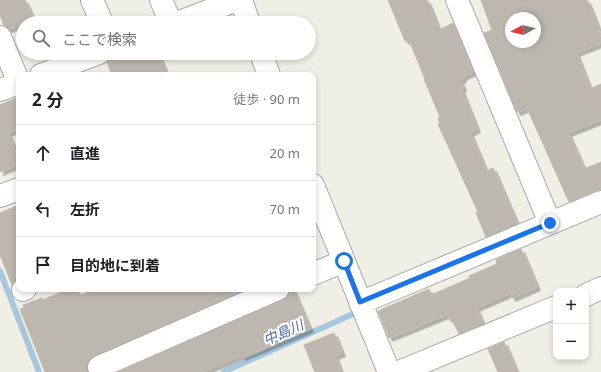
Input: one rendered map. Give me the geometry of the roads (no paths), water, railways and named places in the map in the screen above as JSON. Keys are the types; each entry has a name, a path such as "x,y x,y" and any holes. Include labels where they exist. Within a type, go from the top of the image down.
{"street":[{"path":"92,0 99,16"},
{"path":"161,0 168,16"},
{"path":"195,16 237,0"},
{"path":"241,0 247,16"},
{"path":"457,0 550,223"},
{"path":"0,37 16,76"},
{"path":"49,72 80,60"},
{"path":"264,60 268,72"},
{"path":"0,90 16,84"},
{"path":"0,196 16,190"},
{"path":"316,192 389,372"},
{"path":"360,302 601,202"},
{"path":"316,273 344,261"},
{"path":"589,294 601,288"},
{"path":"99,367 271,292"},
{"path":"399,372 553,308"}],"waterway":[{"name":"中島川","path":"0,271 39,372"},
{"name":"中島川","path":"223,372 353,314"}]}
